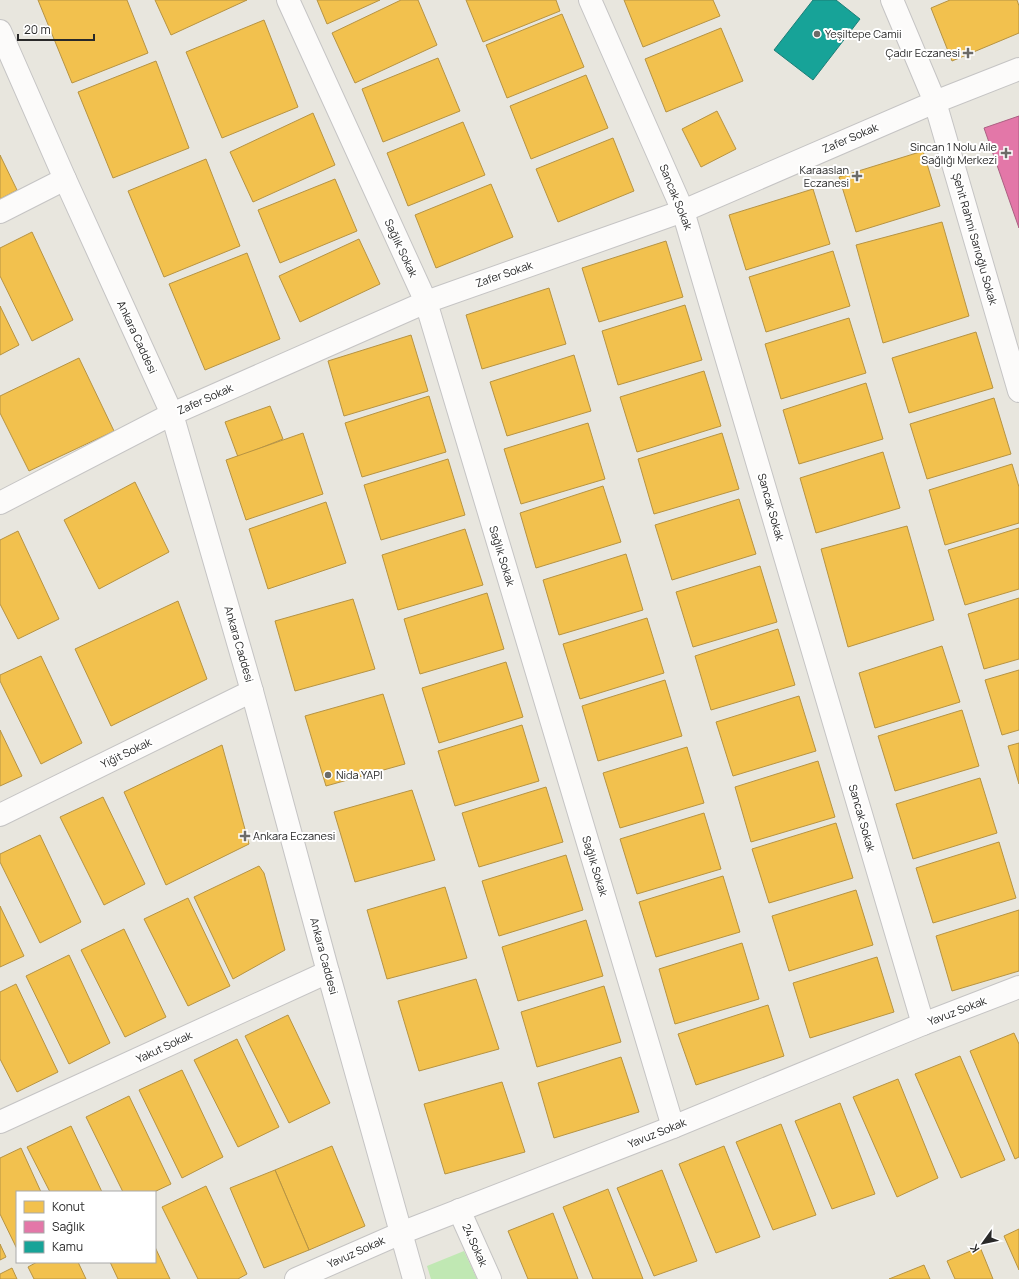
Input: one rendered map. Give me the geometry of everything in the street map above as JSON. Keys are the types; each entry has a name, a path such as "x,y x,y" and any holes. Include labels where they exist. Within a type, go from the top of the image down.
{"street":[{"name":"Sağlık Sokak","path":"288,0 426,302 673,1127"},
{"name":"Sancak Sokak","path":"590,0 683,211 923,1024"},
{"name":"Şehit Rahmi Sarıoğlu Sokak","path":"892,0 935,102 1019,391"},
{"name":"Ankara Caddesi","path":"0,31 65,179 172,414 252,691 328,972 414,1279"},
{"name":"Zafer Sokak","path":"0,503 172,414 426,302 683,211 935,102 1019,69"},
{"path":"0,212 65,179"},
{"name":"Yiğit Sokak","path":"0,815 252,691"},
{"name":"Yakut Sokak","path":"0,1122 328,972"},
{"name":"Yavuz Sokak","path":"296,1279 401,1233 673,1127 923,1024 1019,988"},
{"name":"24.Sokak","path":"459,1210 490,1279"}],"green space":[{"path":"464,1251 477,1279 431,1279 427,1266"}],"building: Konut":[{"path":"38,0 127,0 148,53 72,83"},
{"path":"155,0 247,0 171,35"},
{"path":"317,0 380,0 327,24"},
{"path":"401,0 418,0 437,45 355,83 332,33"},
{"path":"466,0 556,0 560,11 483,42"},
{"path":"624,0 713,0 720,16 643,47"},
{"path":"950,0 1017,0 1019,6 1019,33 952,61 931,8"},
{"path":"562,14 584,67 507,98 486,45"},
{"path":"264,20 298,107 222,138 186,52"},
{"path":"721,28 743,81 666,112 645,59"},
{"path":"438,58 460,111 383,142 362,89"},
{"path":"156,61 189,148 113,178 78,92"},
{"path":"586,75 608,128 531,159 510,106"},
{"path":"717,111 736,149 701,167 682,129"},
{"path":"313,113 335,165 253,202 230,152"},
{"path":"463,122 485,175 408,206 387,153"},
{"path":"613,138 634,191 558,222 536,169"},
{"path":"923,151 940,206 856,232 839,177"},
{"path":"0,155 17,190 0,199"},
{"path":"206,159 240,246 164,277 128,191"},
{"path":"335,179 357,231 280,263 258,210"},
{"path":"491,184 513,237 436,268 415,215"},
{"path":"813,189 830,244 746,270 729,215"},
{"path":"942,222 969,316 883,343 856,245"},
{"path":"32,232 73,320 32,341 0,276 0,248"},
{"path":"359,239 380,284 300,322 279,276"},
{"path":"666,241 683,297 599,322 582,268"},
{"path":"833,251 850,306 766,332 749,277"},
{"path":"247,253 280,339 205,370 169,284"},
{"path":"549,288 566,344 482,369 466,315"},
{"path":"685,305 702,360 618,385 602,331"},
{"path":"0,306 19,345 0,355"},
{"path":"849,318 866,373 781,399 765,344"},
{"path":"976,332 993,388 909,413 892,358"},
{"path":"411,335 428,391 344,416 328,361"},
{"path":"574,355 591,411 507,436 490,382"},
{"path":"79,358 114,431 29,471 0,413 0,396"},
{"path":"704,371 721,426 637,452 620,397"},
{"path":"866,383 883,439 799,464 783,410"},
{"path":"429,396 446,452 362,477 345,423"},
{"path":"994,398 1011,454 927,479 910,424"},
{"path":"270,406 283,439 238,457 225,422"},
{"path":"588,423 605,479 521,504 504,449"},
{"path":"303,433 323,494 246,520 226,460"},
{"path":"722,433 739,489 654,514 638,459"},
{"path":"883,452 900,508 816,533 800,478"},
{"path":"448,459 465,515 381,540 364,485"},
{"path":"1012,464 1019,487 1019,523 945,545 929,490"},
{"path":"135,482 169,552 99,589 64,520"},
{"path":"603,486 621,542 536,568 520,513"},
{"path":"739,499 756,554 672,580 655,525"},
{"path":"326,502 346,563 268,589 249,529"},
{"path":"907,526 934,620 848,647 821,549"},
{"path":"1019,528 1019,589 965,605 948,550"},
{"path":"465,529 483,585 398,610 382,555"},
{"path":"18,531 59,619 18,639 0,604 0,540"},
{"path":"626,554 643,610 559,635 543,580"},
{"path":"760,566 777,622 693,647 676,592"},
{"path":"487,593 504,649 420,674 404,619"},
{"path":"1019,598 1019,659 984,669 968,614"},
{"path":"353,599 375,669 295,691 275,621"},
{"path":"178,601 207,679 111,726 75,649"},
{"path":"647,618 664,673 580,699 563,644"},
{"path":"778,629 795,685 711,710 695,656"},
{"path":"942,646 960,702 875,728 859,673"},
{"path":"41,656 82,743 41,764 0,681 0,675"},
{"path":"506,662 523,717 439,743 422,688"},
{"path":"1019,670 1019,730 1002,735 985,680"},
{"path":"665,680 682,736 598,761 582,706"},
{"path":"383,694 405,764 326,786 305,716"},
{"path":"799,696 816,751 733,776 716,722"},
{"path":"962,710 979,766 895,791 878,736"},
{"path":"522,725 539,781 455,806 438,751"},
{"path":"0,730 22,776 0,786"},
{"path":"1019,743 1019,784 1008,746"},
{"path":"222,745 249,844 166,885 124,792"},
{"path":"687,747 704,803 620,828 603,773"},
{"path":"818,761 835,817 751,842 735,787"},
{"path":"980,778 997,833 913,859 896,804"},
{"path":"546,787 563,842 479,867 462,813"},
{"path":"412,790 435,860 355,882 334,812"},
{"path":"103,797 145,884 104,905 60,817"},
{"path":"704,813 721,869 637,894 620,839"},
{"path":"836,823 853,878 769,903 752,849"},
{"path":"40,835 81,922 40,943 0,862 0,854"},
{"path":"999,842 1016,898 933,923 916,868"},
{"path":"566,855 583,910 499,936 482,881"},
{"path":"259,866 264,873 285,950 233,979 194,897"},
{"path":"723,876 740,932 656,957 639,902"},
{"path":"445,887 467,958 387,979 367,910"},
{"path":"856,890 873,945 789,971 772,916"},
{"path":"188,898 230,986 188,1006 144,919"},
{"path":"0,906 24,956 0,967"},
{"path":"1019,910 1019,971 952,991 936,936"},
{"path":"586,920 603,976 518,1001 502,947"},
{"path":"124,929 166,1017 125,1037 81,950"},
{"path":"742,943 759,999 675,1024 659,969"},
{"path":"69,955 110,1043 69,1064 26,976"},
{"path":"877,957 894,1012 810,1038 793,983"},
{"path":"476,979 499,1049 419,1071 398,1001"},
{"path":"16,984 58,1072 17,1092 0,1059 0,992"},
{"path":"604,986 621,1042 537,1067 521,1012"},
{"path":"768,1005 784,1056 696,1085 678,1034"},
{"path":"288,1015 330,1103 289,1123 245,1036"},
{"path":"1014,1033 1019,1044 1019,1157 1015,1159 970,1051"},
{"path":"237,1039 279,1127 238,1147 194,1060"},
{"path":"960,1056 1005,1160 961,1178 915,1074"},
{"path":"621,1057 639,1112 554,1138 538,1083"},
{"path":"182,1070 223,1157 182,1178 139,1090"},
{"path":"898,1079 938,1178 897,1197 853,1097"},
{"path":"502,1082 525,1152 445,1174 424,1104"},
{"path":"129,1096 171,1184 156,1191 123,1191 86,1117"},
{"path":"840,1103 875,1194 832,1209 795,1121"},
{"path":"781,1124 816,1215 773,1230 736,1142"},
{"path":"71,1126 102,1191 49,1191 27,1147"},
{"path":"332,1146 365,1226 309,1250 275,1170"},
{"path":"724,1146 760,1237 716,1253 679,1164"},
{"path":"21,1148 41,1191 16,1191 16,1247 0,1214 0,1158"},
{"path":"275,1170 309,1250 264,1268 230,1188"},
{"path":"662,1170 697,1261 654,1276 617,1188"},
{"path":"206,1186 247,1274 238,1279 198,1279 162,1207"},
{"path":"608,1189 643,1279 593,1279 563,1207"},
{"path":"553,1213 578,1279 528,1279 508,1231"},
{"path":"1019,1229 1019,1270 1004,1236"},
{"path":"0,1244 6,1257 0,1260"},
{"path":"980,1247 993,1279 955,1279 947,1261"},
{"path":"156,1249 170,1279 118,1279 110,1263 156,1263"},
{"path":"35,1263 78,1263 86,1279 34,1279 28,1267"},
{"path":"924,1265 930,1279 889,1279"},
{"path":"12,1268 17,1279 0,1279 0,1274"}],"building: Sağlık":[{"name":"Sincan 1 Nolu Aile Sağlığı Merkezi","path":"1019,116 1019,228 984,128"}],"building: Kamu":[{"name":"Yeşiltepe Camii","path":"813,0 836,0 860,19 813,80 774,50"}],"place":[{"name":"Yeşiltepe Camii","path":"817,34"},
{"name":"Çadır Eczanesi","path":"968,53"},
{"name":"Sincan 1 Nolu Aile Sağlığı Merkezi","path":"1006,153"},
{"name":"Karaaslan Eczanesi","path":"857,176"},
{"name":"Nida YAPI","path":"328,775"},
{"name":"Ankara Eczanesi","path":"245,836"}]}
